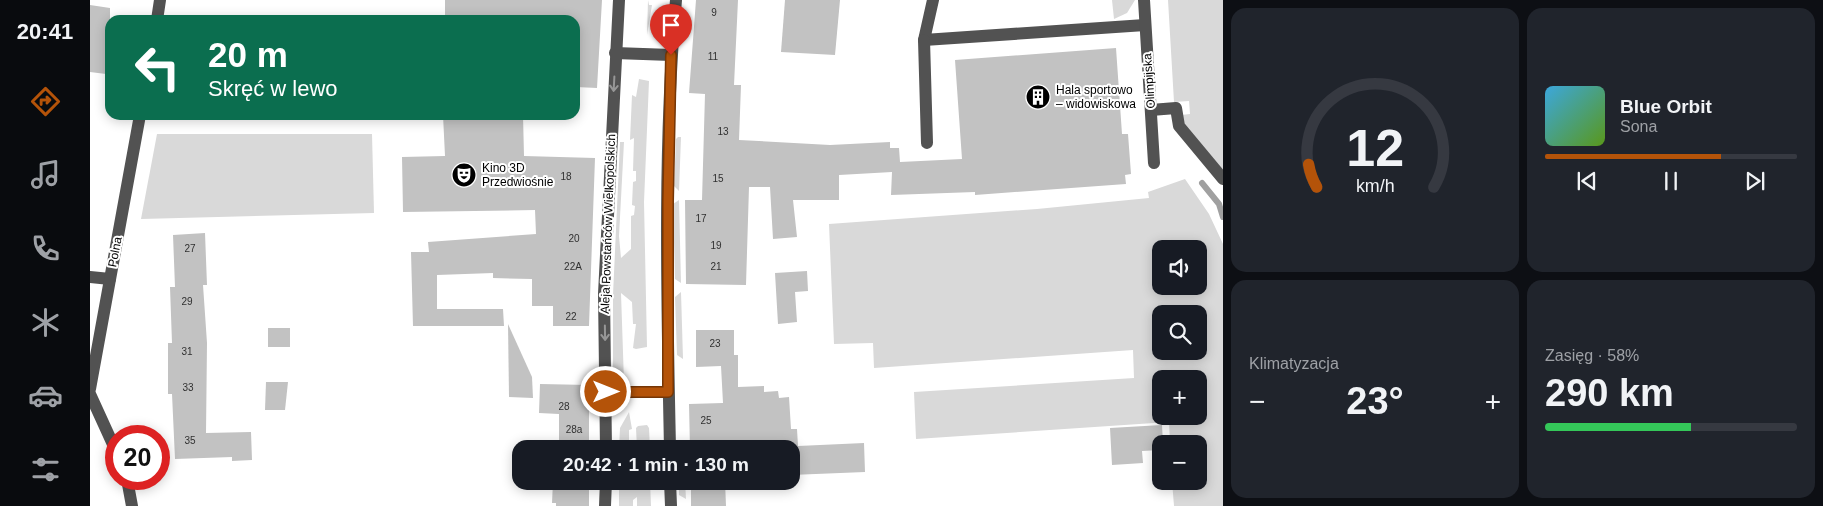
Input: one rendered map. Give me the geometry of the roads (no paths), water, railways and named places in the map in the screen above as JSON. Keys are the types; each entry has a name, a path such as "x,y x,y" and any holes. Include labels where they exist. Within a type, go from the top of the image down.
{"street":[{"path":"158,15 160,0"},
{"name":"Aleja Powstańców Wielkopolskich","path":"606,440 604,294 619,0"},
{"path":"670,440 668,201 671,55 676,0"},
{"path":"927,143 924,40 933,0"},
{"name":"Olimpijska","path":"1144,0 1154,163"},
{"path":"924,40 1145,25"},
{"path":"615,53 671,55"},
{"path":"1151,110 1176,108 1179,126 1223,180"},
{"name":"Polna","path":"90,389 139,120"},
{"path":"90,277 110,279"},
{"path":"606,392 668,392"},
{"path":"90,394 105,427"},
{"path":"130,490 132,506"},
{"path":"606,490 606,506"},
{"path":"670,490 671,506"}],"waterway":[{"path":"1202,183 1219,204 1223,217"}],"place":[{"name":"Hala sportowo – widowiskowa","path":"1038,97"},
{"name":"Kino 3D Przedwiośnie","path":"464,175"}]}
